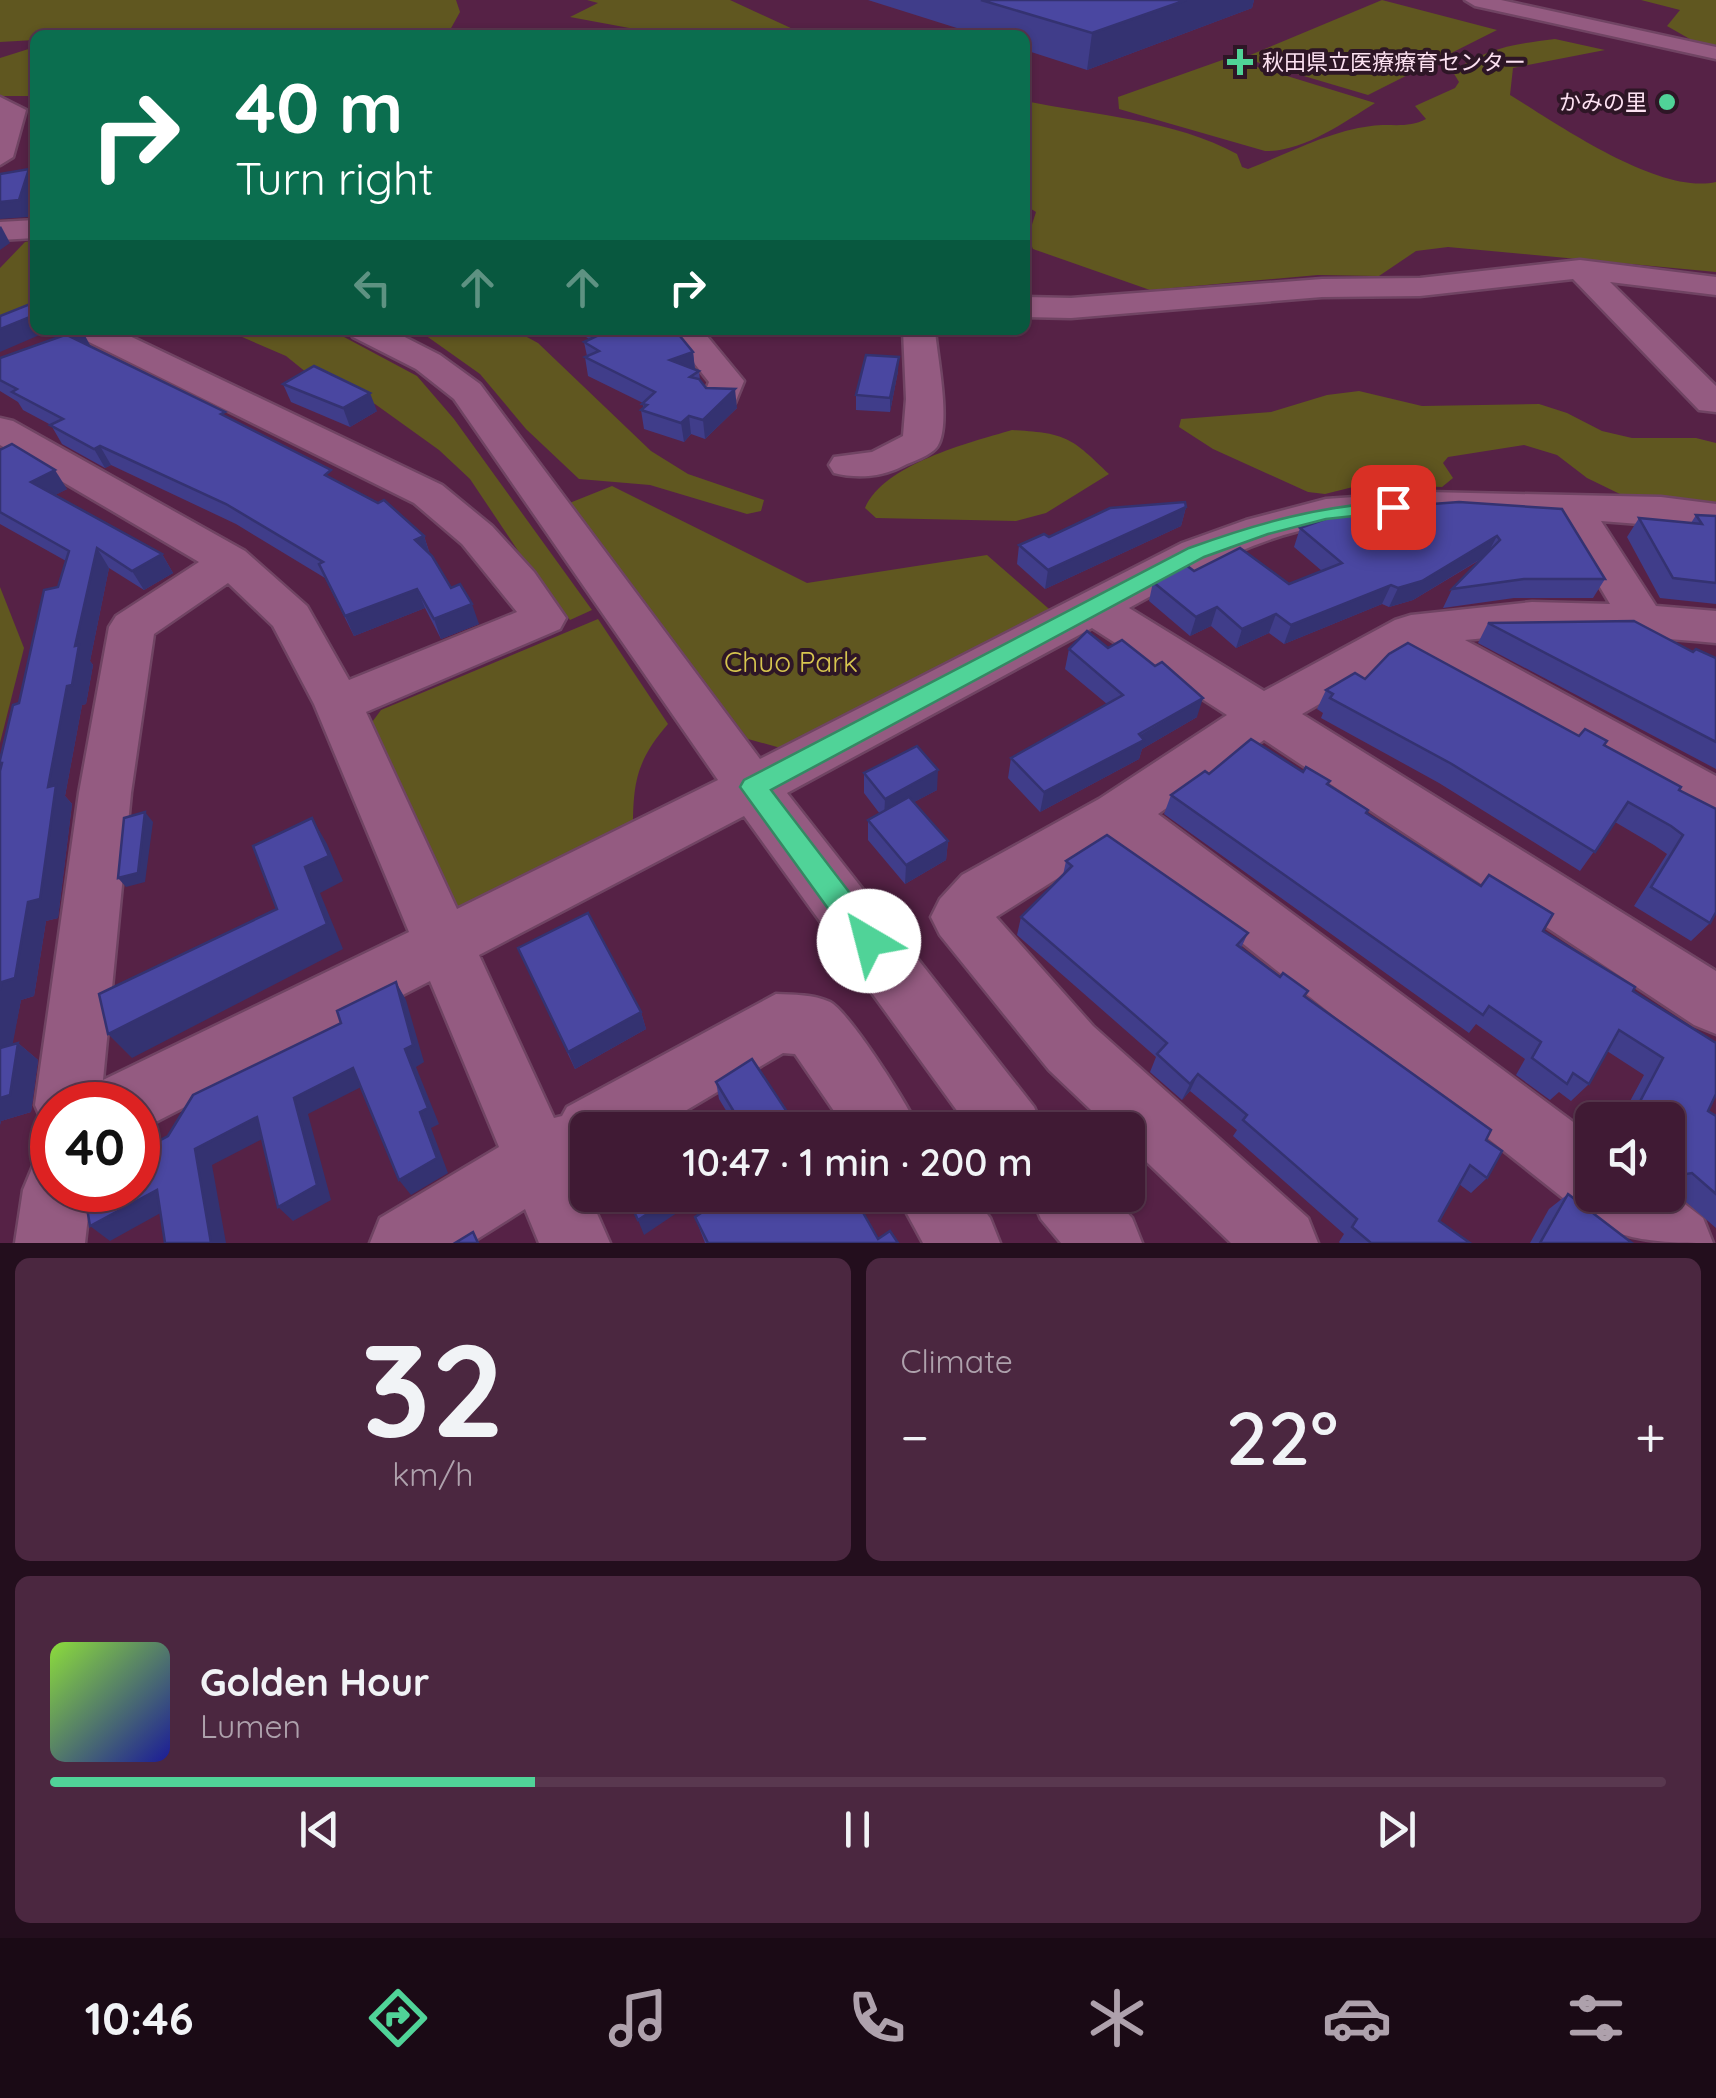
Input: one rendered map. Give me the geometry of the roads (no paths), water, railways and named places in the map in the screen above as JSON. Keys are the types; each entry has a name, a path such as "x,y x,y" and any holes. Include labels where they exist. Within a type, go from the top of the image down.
{"street":[{"path":"1474,0 1716,54"},
{"path":"0,104 14,110 0,158"},
{"path":"0,231 30,229"},
{"path":"1030,307 1071,308 1322,288 1420,287 1580,269 1716,286"},
{"path":"1580,269 1712,402"},
{"path":"53,346 78,335"},
{"path":"99,335 428,494 477,535 519,582 544,618 338,704"},
{"path":"375,335 428,362 467,392 753,787 997,1112"},
{"path":"688,335 727,381 722,395"},
{"path":"848,465 880,463 921,442 928,406 919,335"},
{"path":"0,429 230,560 292,617 338,704 442,942 570,1139"},
{"path":"160,1086 753,787 1196,552 1326,512 1426,504 1660,510 1716,517"},
{"path":"1573,508 1689,632"},
{"path":"71,1082 105,793 132,628 230,560"},
{"path":"1091,610 1114,619 1716,1005"},
{"path":"1283,1243 1071,1048 960,917 982,892 1118,814 1264,716 1411,632 1532,617 1689,632"},
{"path":"1411,632 1716,801"},
{"path":"1118,814 1575,1165"},
{"path":"624,1112 776,1024 812,1025 873,1112"},
{"path":"405,1243 570,1143"},
{"path":"50,1243 54,1212"},
{"path":"574,1212 575,1243"},
{"path":"943,1212 965,1243"},
{"path":"1080,1212 1107,1243"},
{"path":"1637,1212 1678,1243"}],"place":[{"name":"秋田県立医療療育センター","path":"1240,62"},
{"name":"かみの里","path":"1667,102"}],"park label":[{"name":"Chuo Park","path":"791,662"}]}
